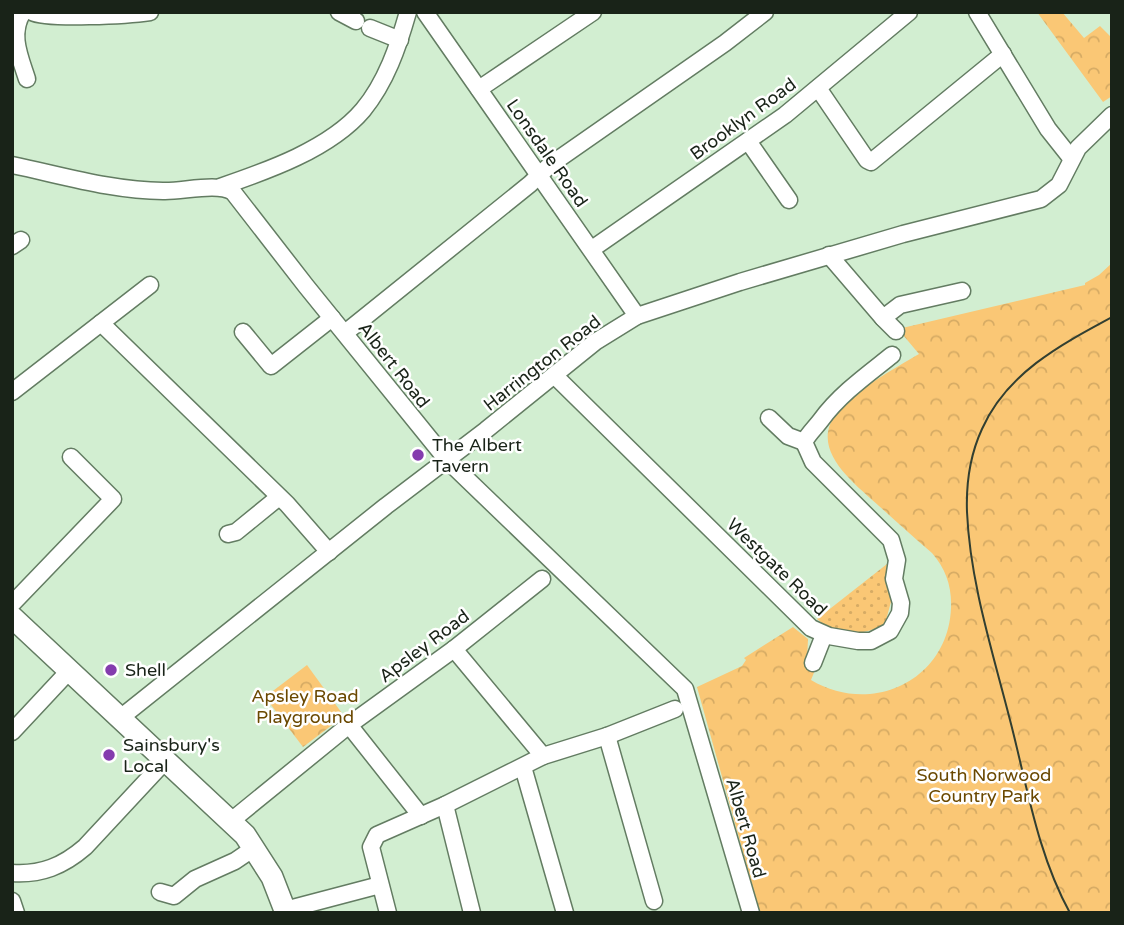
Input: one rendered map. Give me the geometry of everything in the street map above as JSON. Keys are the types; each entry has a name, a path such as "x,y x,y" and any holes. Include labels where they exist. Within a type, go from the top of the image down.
{"main road":[{"path":"12,617 245,835 272,877 286,911"}],"street":[{"path":"23,12 18,21 16,36 27,79"},
{"path":"32,12 58,15 150,12"},
{"path":"339,12 400,40"},
{"path":"12,165 140,190 220,187 257,175 321,142 353,120 365,108 379,86 400,40 408,12"},
{"name":"Lonsdale Road","path":"425,12 637,316"},
{"path":"479,89 593,12"},
{"path":"345,333 563,155 725,43 765,12"},
{"name":"Brooklyn Road","path":"592,249 748,141 818,88 909,12"},
{"path":"977,12 1052,135 1071,158"},
{"path":"818,88 871,162 1003,54"},
{"name":"Harrington Road","path":"119,719 594,342 637,316 903,233 1041,199 1059,185 1071,158 1090,135 1112,115"},
{"path":"748,141 789,200"},
{"name":"Albert Road","path":"220,187 233,192 447,460 685,689 751,913"},
{"path":"829,255 896,331"},
{"path":"12,392 150,285"},
{"path":"883,318 900,305 962,291"},
{"path":"243,332 271,366 332,318"},
{"path":"101,323 279,496 329,552"},
{"path":"769,418 788,436 804,442 826,411 892,355"},
{"name":"Westgate Road","path":"554,375 811,628 824,635 865,642 878,639 890,631 900,613 901,603 894,579 897,560 891,540 813,462 804,442"},
{"path":"12,604 113,499 72,457"},
{"path":"228,534 236,532 279,496"},
{"name":"Apsley Road","path":"230,821 349,725 454,649 542,579"},
{"path":"813,663 824,635"},
{"path":"454,649 543,756"},
{"path":"12,732 69,671"},
{"path":"388,913 371,847 377,835 445,805 543,756 607,736 675,709"},
{"path":"349,725 421,816"},
{"path":"607,736 654,901"},
{"path":"12,873 46,870 70,859 164,761"},
{"path":"523,767 565,913"},
{"path":"445,805 472,913"},
{"path":"160,892 174,896 195,879 235,861 254,848"},
{"path":"286,911 380,885"},
{"path":"12,901 16,913"}],"green space":[{"path":"1037,12 1062,12 1084,38 1100,26 1112,38 1112,96 1103,102"},
{"name":"South Norwood Country Park","path":"1112,263 1112,913 760,913 697,687 742,666 746,660 744,658 793,627 808,639 807,661 817,665 811,680 834,690 858,694 881,692 902,685 921,672 936,655 947,634 951,608 947,579 937,559 857,486 837,463 830,451 830,424 839,410 856,394 919,354 898,329 1085,285"},
{"path":"887,564 886,575 892,598 885,624 867,631 850,633 833,629 817,619"},
{"name":"Apsley Road Playground","path":"307,665 344,716 303,747 265,697"}],"tram line":[{"path":"1070,913 1041,843 983,617 969,538 967,491 978,439 993,409 1006,392 1037,362 1112,317"}],"place":[{"name":"The Albert Tavern","path":"418,455"},
{"name":"Shell","path":"111,670"},
{"name":"Sainsbury's Local","path":"109,755"}]}
